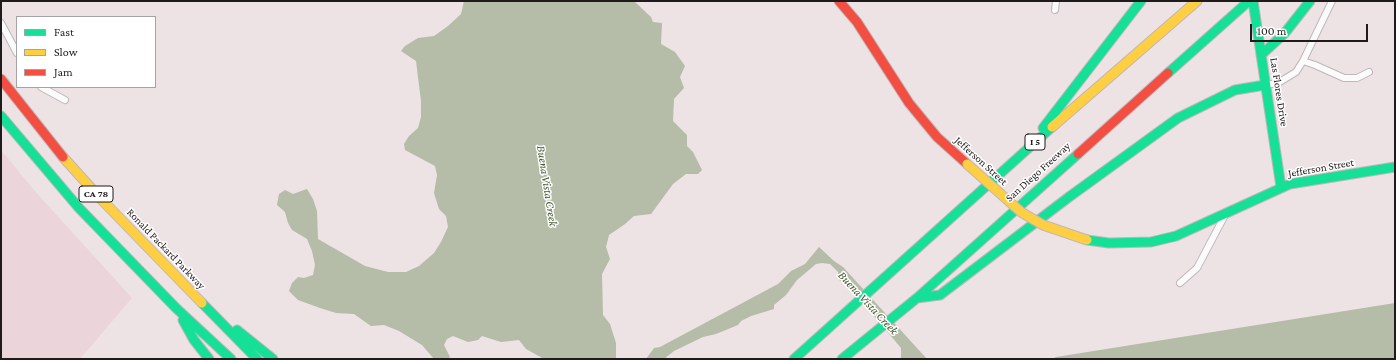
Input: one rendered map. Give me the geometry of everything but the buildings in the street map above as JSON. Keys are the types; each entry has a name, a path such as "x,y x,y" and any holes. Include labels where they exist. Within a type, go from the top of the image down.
{"main road":[{"name":"Jefferson Street","path":"839,1 857,22 909,103 937,137 1021,212 1043,225 1087,240 1109,243 1151,242 1176,236 1225,215 1290,184 1395,167"},
{"path":"1027,149 1141,1"},
{"name":"I 5","path":"794,359 877,286 1027,149 1197,1"},
{"name":"San Diego Freeway","path":"842,359 917,298 1249,1"},
{"name":"Las Flores Drive","path":"1253,1 1282,187"},
{"path":"1261,56 1284,34 1310,1"},
{"name":"Ronald Packard Parkway","path":"1,79 55,148 99,197 257,359"},
{"path":"917,298 940,295 1075,193 1178,118 1236,90 1265,85"},
{"name":"CA 78","path":"1,116 79,208 176,308 231,359"},
{"path":"200,301 273,359"},
{"path":"176,308 194,340 209,359"}],"street":[{"path":"1055,10 1056,1"},
{"path":"1265,85 1278,83 1296,72 1303,61 1332,1"},
{"path":"1,23 16,51"},
{"path":"1303,61 1344,78 1357,78 1369,72"},
{"path":"44,88 65,100"},
{"path":"1180,283 1198,268 1225,215"}],"shaded area":[{"path":"1,150 33,189 132,298 80,359 1,359"}],"water":[{"name":"Buena Vista Creek","path":"464,1 634,1 651,17 653,22 662,23 661,44 675,52 685,66 680,77 684,88 674,99 673,121 687,135 687,146 693,152 702,170 698,174 686,174 673,184 651,214 634,216 609,235 606,247 610,259 602,274 603,315 610,324 616,343 616,358 619,359 544,359 526,349 519,340 501,342 482,336 478,340 468,342 453,336 447,339 444,345 450,357 448,359 434,359 422,345 399,331 384,325 371,326 354,314 336,313 298,300 289,291 292,283 298,277 304,278 313,275 315,265 312,251 307,239 292,230 285,212 277,205 279,194 285,190 293,194 307,189 313,199 317,211 318,239 365,266 388,272 406,272 419,266 434,253 441,242 448,227 446,216 439,209 434,193 437,175 435,166 405,150 404,144 409,136 418,128 421,117 421,101 416,61 401,51 405,46 418,38 434,36 448,26 461,14"},
{"name":"Buena Vista Creek","path":"819,247 843,267 927,359 901,359 901,348 847,284 839,280 838,272 830,264 822,263 816,264 797,280 786,295 774,305 774,309 751,316 741,321 738,325 716,334 703,337 674,351 664,359 646,359 654,348 660,347 778,284 791,271 805,264"},
{"path":"1395,303 1395,359 1052,359 1056,357"}],"traffic: fast":[{"path":"1043,128 1141,1"},
{"path":"1168,73 1249,1"},
{"path":"1253,1 1281,187"},
{"path":"1261,55 1284,34 1310,1"},
{"path":"917,298 940,295 1069,197 1178,118 1235,90 1265,85"},
{"path":"1,116 79,208 176,308 231,359"},
{"path":"794,359 1052,127"},
{"path":"842,359 917,298 1078,154"},
{"path":"1087,240 1109,243 1151,242 1176,236 1290,184 1395,167"},
{"path":"202,303 257,359"},
{"path":"183,320 194,340 209,359"},
{"path":"237,330 273,359"}],"traffic: slow":[{"path":"1052,127 1197,1"},
{"path":"63,157 99,197 202,303"},
{"path":"967,164 1021,212 1043,225 1087,240"}],"traffic: jam":[{"path":"839,1 857,22 909,103 937,137 967,164"},
{"path":"1078,154 1168,73"},
{"path":"1,79 63,157"}]}
